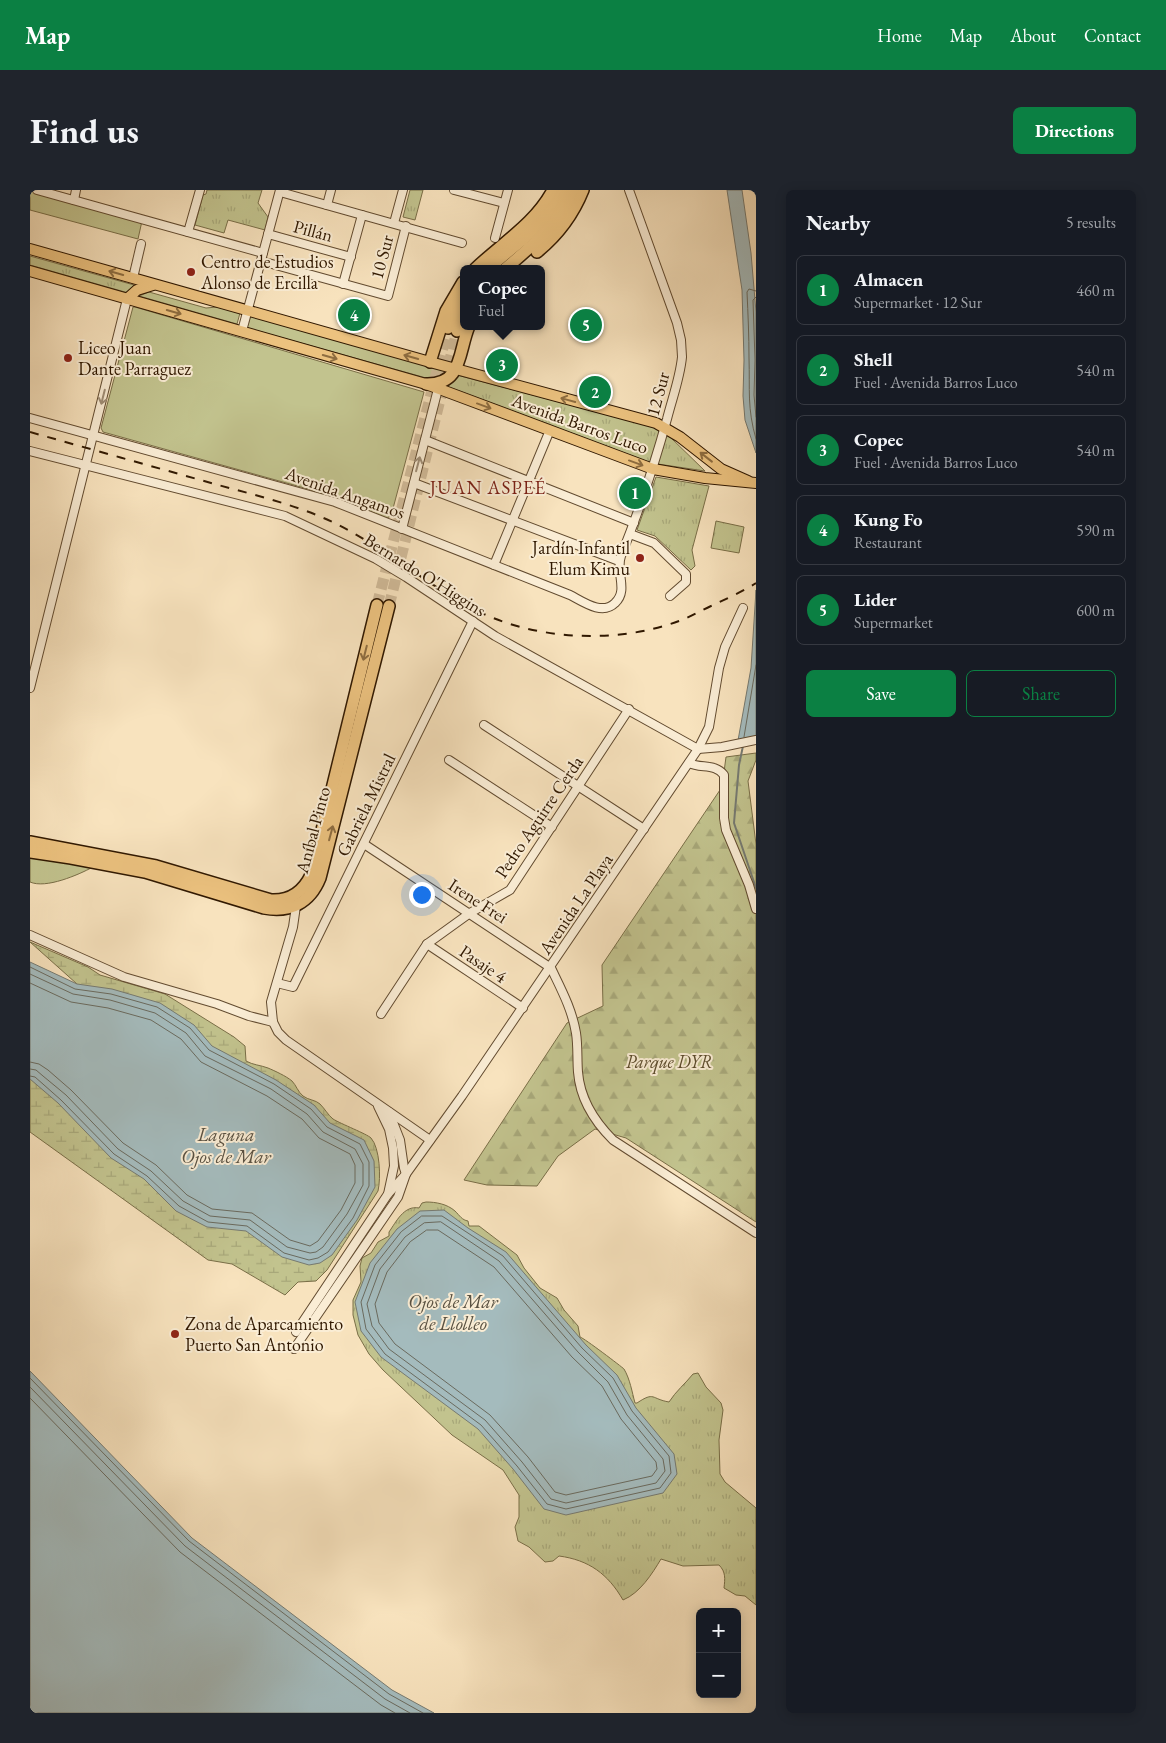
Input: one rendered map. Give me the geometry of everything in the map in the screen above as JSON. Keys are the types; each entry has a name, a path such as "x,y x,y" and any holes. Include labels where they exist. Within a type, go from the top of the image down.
{"highway":[{"path":"481,265 530,222 552,190"},
{"path":"493,265 540,225 552,211 563,190"},
{"path":"510,265 541,239 564,210 573,190"},
{"path":"521,265 561,229 583,190"},
{"path":"430,362 446,311 460,287"},
{"path":"460,307 453,329 460,321"},
{"path":"426,384 436,384 445,381 453,375 468,330"},
{"name":"Aníbal Pinto","path":"30,842 156,866 271,900 287,899 297,894 305,886 311,875 383,606 320,878 310,895 296,906"},
{"path":"30,852 114,865 145,872 264,908 284,909 296,906 297,894"}],"main road":[{"name":"Avenida Barros Luco","path":"30,249 430,362 656,423 680,437 720,469 752,482"},
{"name":"Avenida Barros Luco","path":"30,272 426,384 653,469 705,478 752,482"},
{"path":"127,299 142,288 157,284"}],"street":[{"path":"38,190 188,232 343,284 362,215"},
{"path":"74,200 76,190"},
{"path":"188,232 200,190"},
{"path":"327,205 331,190"},
{"name":"10 Sur","path":"394,223 403,190"},
{"path":"454,190 504,204"},
{"path":"495,238 508,190"},
{"name":"12 Sur","path":"613,605 619,598 622,590 619,561 653,469 681,365 681,340 677,323 629,190"},
{"path":"242,331 280,191 462,242"},
{"name":"10 Sur","path":"343,284 388,296 406,226"},
{"name":"Pillán","path":"268,234 351,257"},
{"path":"133,278 141,244"},
{"path":"30,688 127,299"},
{"path":"402,528 438,389"},
{"name":"Avenida Angamos","path":"30,418 336,502 570,595 593,606 603,608 613,605"},
{"path":"494,565 550,430"},
{"path":"425,440 530,480 634,523"},
{"name":"Bernardo O'Higgins","path":"30,451 285,516 376,559 495,636 629,709 698,750"},
{"path":"414,483 619,561"},
{"path":"630,534 654,543 686,574 686,582 670,596"},
{"name":"Avenida La Playa","path":"388,1194 406,1174 462,1096 698,750 709,727 724,647 743,608"},
{"name":"Gabriela Mistral","path":"277,983 293,987 473,621"},
{"name":"Pedro Aguirre Cerda","path":"382,1014 427,944 470,914 510,890 629,709"},
{"path":"484,725 644,829"},
{"path":"698,750 756,740"},
{"path":"449,760 552,827"},
{"path":"689,763 699,767 714,767 724,775 724,818 726,830 749,885 756,909"},
{"name":"Irene Frei","path":"364,844 551,968"},
{"path":"296,906 293,927 270,1002 273,1022 278,1032 286,1040 430,1140"},
{"path":"30,935 124,977 273,1022"},
{"name":"Pasaje 4","path":"427,944 523,1008"},
{"path":"551,968 567,1001 574,1022 578,1046 578,1070 582,1090 589,1109 600,1126 613,1140 756,1233"},
{"path":"296,1332 388,1194 393,1176 393,1148 386,1120 376,1102"},
{"path":"294,1349 398,1197 406,1174 400,1140 388,1111"}],"green space":[{"path":"207,190 262,190 258,203 268,217 265,230 228,220 224,233 195,225 203,195 206,194"},
{"path":"410,190 423,190 415,220 403,217"},
{"path":"30,191 142,221 138,239 30,210"},
{"path":"30,256 134,285 132,294 30,265"},
{"path":"149,292 206,308 217,307 240,313 237,324 139,296"},
{"path":"133,307 424,392 391,516 387,518 308,489 103,432 101,428"},
{"path":"251,315 450,372 437,381 247,328"},
{"path":"457,375 650,426 667,434 705,471 651,463 446,386"},
{"path":"656,477 709,486 692,550 695,566 691,570 655,536 637,530"},
{"path":"716,521 744,527 739,553 711,548"},
{"name":"Parque DYR","path":"756,753 756,760 748,781 756,844 756,1222 626,1138 595,1129 558,1156 537,1186 487,1185 464,1180 567,1023 603,1006 602,965 722,787 726,757"},
{"path":"30,857 93,867 62,880 37,884 30,882"},
{"name":"Laguna Ojos de Mar","path":"30,942 88,967 100,975 165,994 234,1037 245,1046 246,1061 287,1077 303,1096 322,1106 333,1119 371,1138 379,1163 378,1191 327,1270 316,1281 298,1282 285,1295 232,1264 208,1260 30,1132 30,1079 77,984"},
{"name":"Ojos de Mar de Llolleo","path":"422,1203 437,1203 455,1211 468,1221 469,1226 479,1226 517,1255 524,1268 540,1288 557,1298 564,1310 578,1326 580,1337 624,1369 635,1403 647,1397 669,1402 693,1374 698,1373 706,1387 721,1403 723,1410 719,1440 720,1474 725,1482 756,1508 756,1605 745,1596 736,1595 724,1588 724,1573 719,1565 683,1566 661,1559 650,1577 640,1588 623,1600 611,1583 597,1570 580,1561 559,1556 553,1561 545,1562 529,1547 518,1541 515,1527 519,1517 519,1495 503,1470 452,1435 383,1370 369,1354 358,1335 353,1315 353,1300 361,1282 360,1266 362,1258 371,1253 378,1242 389,1236 389,1232 405,1212 409,1209 419,1208"}],"water":[{"path":"727,190 742,190 751,253 756,312 756,453 745,420 742,290"},
{"path":"756,590 756,742 737,746 751,668"},
{"name":"Laguna Ojos de Mar","path":"30,962 77,984 112,989 160,1003 194,1025 212,1046 276,1080 314,1105 330,1123 364,1140 374,1161 375,1187 357,1220 332,1255 320,1263 309,1265 282,1257 246,1231 207,1227 176,1211 144,1179 111,1158 58,1103 30,1079"},
{"name":"Ojos de Mar de Llolleo","path":"444,1210 506,1252 586,1345 617,1375 636,1408 674,1454 677,1474 663,1493 566,1515 544,1509 513,1469 478,1429 381,1357 361,1331 355,1302 370,1263 397,1229 420,1211"},
{"path":"30,1371 192,1538 392,1690 434,1713 30,1713"}],"waterway":[{"path":"743,746 739,765 734,823 756,888"}],"tunnel":[{"path":"377,605 448,328"},
{"path":"389,606 457,331"}],"railway":[{"path":"30,432 266,498 319,516 358,536 470,607 493,618 545,632 600,636 628,634 654,629 687,618 756,583"}],"place":[{"name":"Centro de Estudios Alonso de Ercilla","path":"191,272"},
{"name":"Kung Fo","path":"354,315"},
{"name":"Lider","path":"586,325"},
{"name":"Liceo Juan Dante Parraguez","path":"68,358"},
{"name":"Copec","path":"502,365"},
{"name":"Shell","path":"595,392"},
{"name":"Almacen","path":"635,493"},
{"name":"Jardín Infantil Elum Kimu","path":"640,558"},
{"name":"Zona de Aparcamiento Puerto San Antonio","path":"175,1334"}],"district":[{"name":"JUAN ASPEÉ","path":"488,487"}]}
